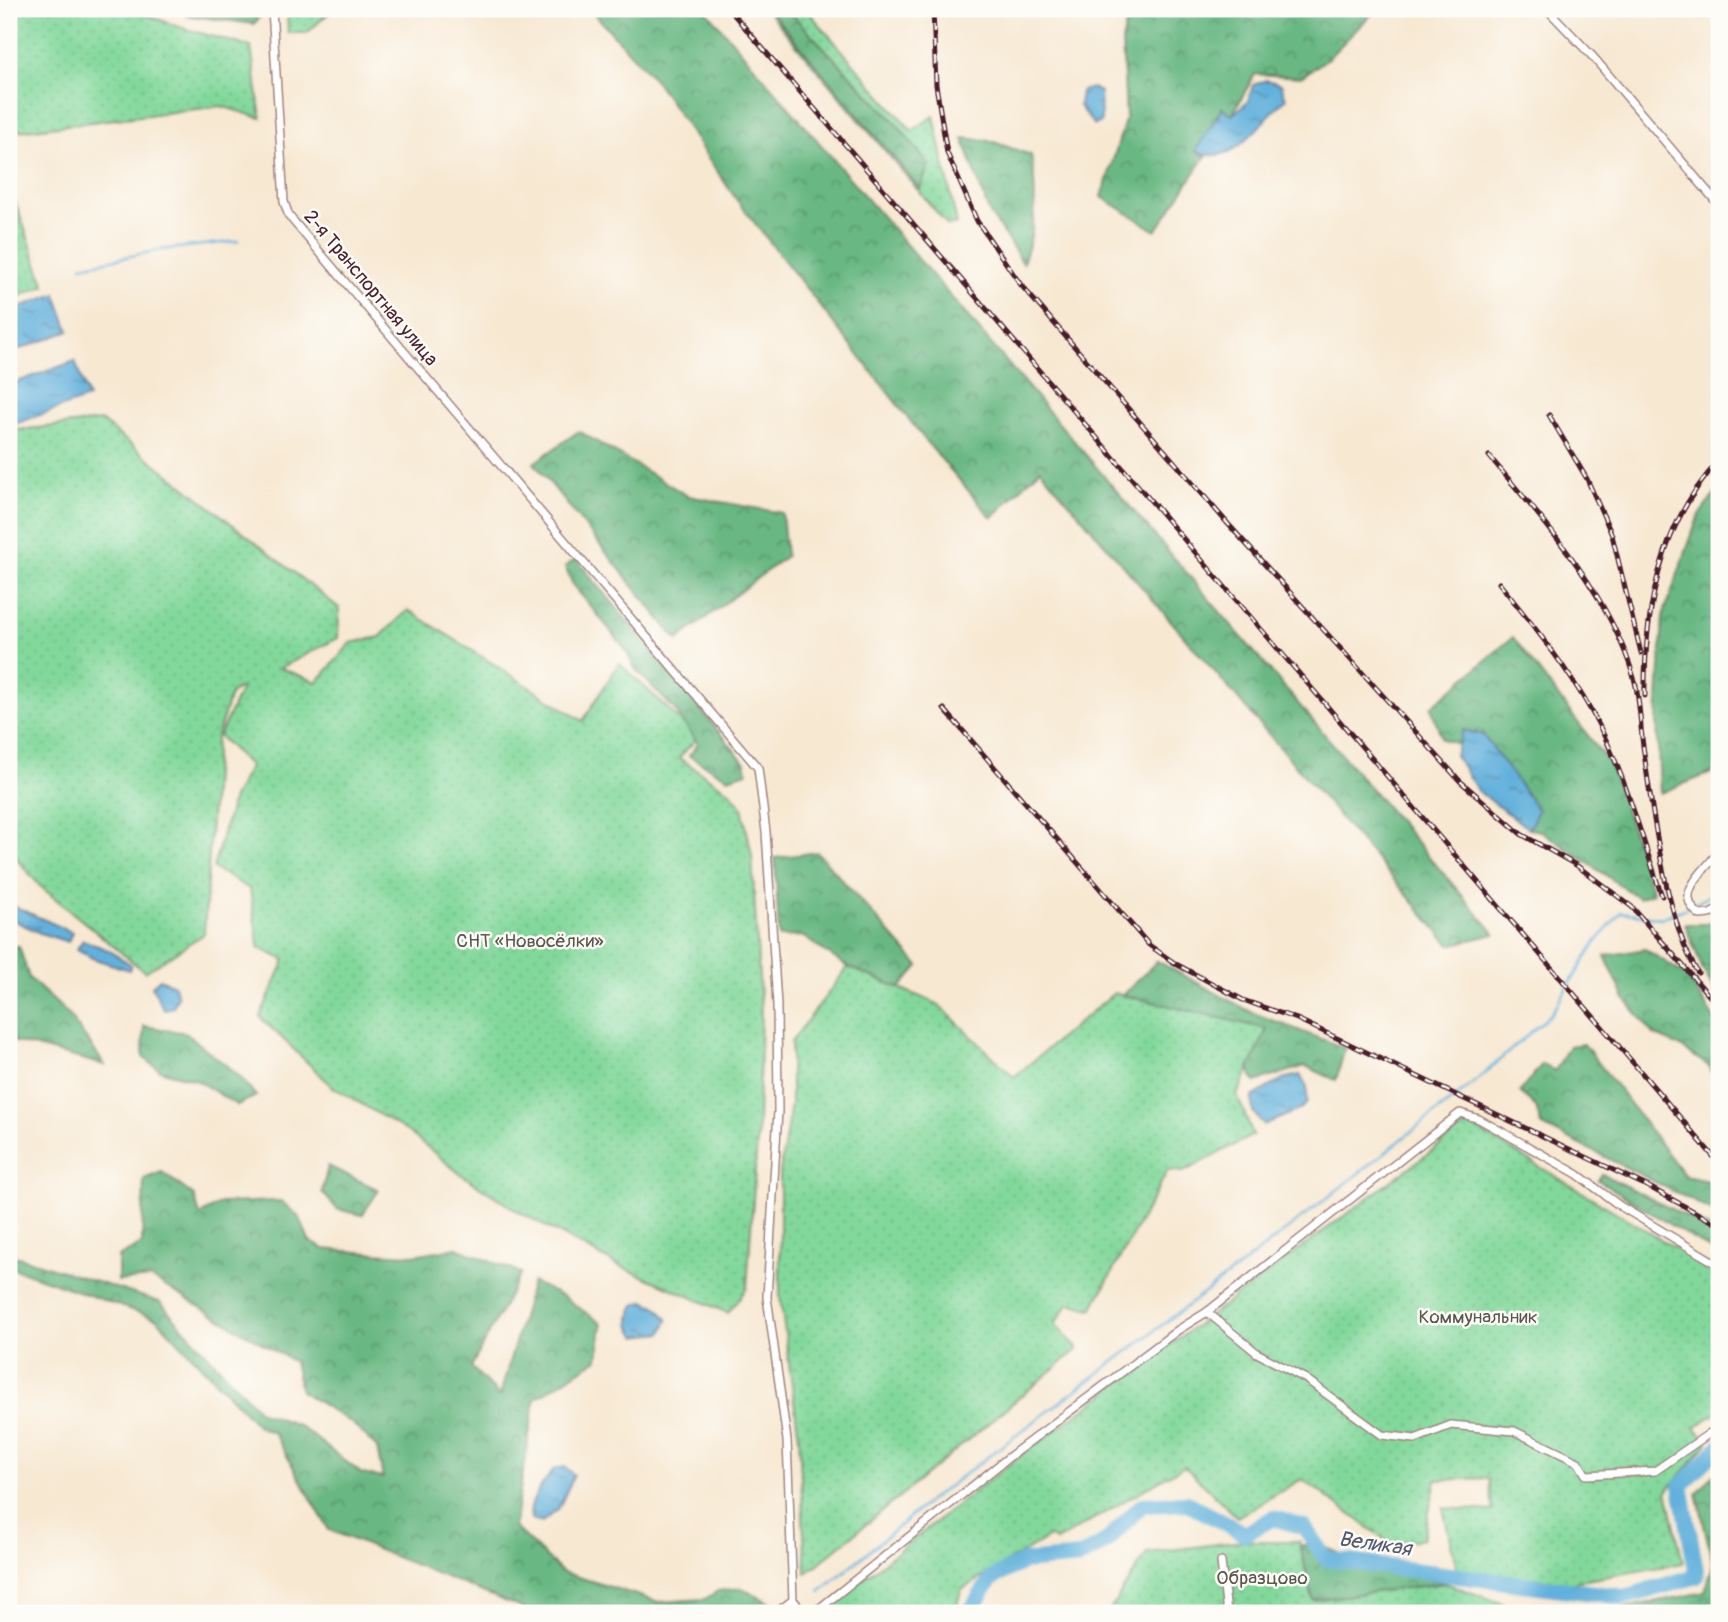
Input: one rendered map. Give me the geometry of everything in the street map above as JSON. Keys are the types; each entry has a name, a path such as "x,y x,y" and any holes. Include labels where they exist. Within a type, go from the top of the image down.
{"street":[{"name":"2-я Транспортная улица","path":"272,9 285,210 758,768 766,832 777,1005 778,1111 766,1297 787,1440 793,1600"},
{"path":"1547,9 1594,58 1719,205"},
{"path":"1719,851 1695,878 1688,894 1690,906 1700,915 1719,909"},
{"path":"776,1613 793,1600 804,1612 820,1608 1009,1457 1178,1330 1207,1312 1460,1113 1479,1119 1577,1174 1620,1206 1719,1265"},
{"path":"1207,1312 1257,1353 1306,1379 1382,1436 1415,1439 1451,1425 1514,1431 1578,1462 1586,1475 1656,1471 1710,1433 1715,1438 1719,1436"},
{"path":"1221,1562 1227,1613"}],"green space":[{"path":"9,9 131,9 182,28 251,47 261,118 221,106 9,132"},
{"path":"185,9 265,9 254,24 185,15"},
{"path":"287,9 333,9 307,33 288,33"},
{"path":"590,9 705,9 1495,934 1450,945 1040,469 992,518 930,446 736,199 656,81"},
{"path":"766,9 806,9 912,131 934,116 957,224 948,226"},
{"path":"769,9 787,9 894,121 929,165 920,189"},
{"path":"1130,9 1377,9 1328,58 1301,77 1255,74 1232,115 1222,108 1196,151 1206,156 1156,231 1102,197 1126,117 1122,40"},
{"path":"963,138 991,141 1031,155 1035,209 1023,263 989,212"},
{"path":"9,184 45,286 9,300"},
{"name":"СНТ «Новосёлки»","path":"101,421 339,608 338,638 280,668 317,682 351,643 380,637 408,610 583,721 619,663 698,737 679,758 730,792 742,807 752,856 761,1013 758,1126 747,1288 728,1313 617,1265 516,1210 459,1173 410,1133 333,1087 260,1017 285,960 259,948 250,889 213,868 233,798 250,766 219,736 242,687 231,693 216,739 204,934 145,972 40,886 9,850 9,431"},
{"path":"579,431 688,496 782,513 786,556 677,640 534,463"},
{"path":"1719,489 1719,770 1660,793 1657,719 1663,616 1699,515"},
{"path":"576,559 745,763 747,772 728,778 689,756 698,744 677,712 636,670 624,647 573,585 565,567"},
{"path":"1513,637 1611,766 1653,893 1639,898 1541,831 1529,829 1537,809 1483,735 1464,730 1458,744 1442,739 1431,707"},
{"path":"817,852 919,966 900,988 848,967 802,936 779,937 775,858"},
{"path":"1719,918 1719,997 1703,970 1685,924 1706,924"},
{"path":"9,946 19,946 29,978 68,1014 105,1065 9,1040"},
{"path":"1645,949 1687,976 1719,1026 1719,1093 1710,1067 1679,1046 1654,1035 1625,999 1605,956"},
{"path":"1157,961 1251,1012 1345,1048 1336,1080 1305,1066 1255,1082 1249,1069 1267,1029 1123,995"},
{"path":"848,967 938,1004 1014,1077 1114,993 1268,1029 1237,1095 1253,1135 1183,1172 1168,1170 1092,1309 1069,1303 1055,1324 1078,1349 806,1574 799,1438 780,1296 780,1171 791,1104 791,1042"},
{"path":"144,1026 186,1033 239,1076 256,1096 237,1105 198,1081 160,1070 143,1057"},
{"path":"1584,1044 1685,1176 1717,1183 1719,1214 1541,1125 1536,1107 1520,1092 1542,1064 1555,1071 1569,1046"},
{"name":"Коммунальник","path":"1468,1124 1719,1274 1719,1411 1695,1427 1708,1443 1667,1491 1683,1563 1552,1586 1457,1570 1443,1508 1493,1511 1489,1478 1436,1480 1423,1539 1391,1544 1302,1479 1237,1517 1184,1466 1056,1541 1049,1537 961,1590 955,1613 819,1613 1006,1467"},
{"path":"328,1166 379,1190 362,1215 337,1209 322,1192"},
{"path":"162,1172 194,1196 200,1215 221,1203 281,1201 300,1218 309,1241 324,1249 413,1255 456,1248 521,1273 471,1367 500,1396 532,1282 564,1297 602,1324 598,1359 535,1399 514,1527 562,1572 659,1602 705,1599 718,1591 741,1588 773,1604 760,1613 534,1613 329,1530 274,1433 259,1427 157,1319 9,1267 9,1254 160,1302 260,1412 298,1425 362,1474 383,1478 377,1448 353,1424 301,1391 294,1362 151,1278 118,1281 118,1257 142,1244 144,1179"},
{"path":"1602,1174 1719,1233 1719,1255 1598,1180"},
{"path":"1719,1469 1719,1613 1598,1613 1705,1592 1713,1565 1697,1493"},
{"name":"Образцово","path":"1241,1541 1299,1541 1313,1600 1445,1583 1504,1604 1506,1613 1108,1613 1147,1553"},
{"path":"1314,1542 1362,1562 1445,1583 1313,1600 1300,1546"}],"water":[{"path":"1266,80 1281,84 1286,99 1246,140 1223,154 1210,155 1195,151 1223,108 1232,115 1248,101 1253,85"},
{"path":"1092,88 1100,92 1101,122 1094,125 1079,106 1081,91"},
{"path":"56,294 69,331 9,353 9,311"},
{"path":"75,361 88,398 15,424 9,407 9,385"},
{"path":"1463,730 1483,735 1538,810 1529,829 1478,791 1455,755"},
{"path":"9,904 72,932 68,942 40,933 9,918"},
{"path":"83,940 108,950 131,965 129,970 92,958 77,949"},
{"path":"160,979 174,985 178,996 173,1007 164,1010 152,986"},
{"path":"1300,1075 1307,1087 1307,1103 1299,1110 1264,1125 1253,1112 1252,1097 1283,1079"},
{"path":"644,1301 656,1306 668,1320 662,1333 637,1336 632,1328 630,1317 633,1309"},
{"path":"565,1467 574,1475 559,1508 542,1522 531,1519 530,1512 541,1486 554,1469"}],"waterway":[{"path":"82,266 160,250 238,241"},
{"path":"1697,903 1719,890"},
{"path":"820,1592 929,1501 1243,1264 1476,1081 1551,1014 1594,945 1621,912 1661,918 1687,908"},
{"name":"Великая","path":"969,1613 991,1579 1023,1562 1080,1557 1106,1542 1142,1505 1187,1503 1245,1534 1273,1518 1304,1527 1326,1559 1625,1597 1697,1576 1681,1486 1719,1447"}],"railway":[{"path":"729,9 1719,1163"},
{"path":"933,9 936,85 947,153 977,221 1021,285 1229,525 1460,781 1521,834 1576,865 1632,907 1719,1007"},
{"path":"1549,415 1587,479 1612,535 1641,653"},
{"path":"1489,456 1573,560 1609,617 1623,647 1636,686 1651,800 1669,895 1677,925 1698,973"},
{"path":"1645,696 1648,633 1659,571 1682,513 1719,461"},
{"path":"1499,583 1561,663 1604,735 1623,780 1662,896"},
{"path":"944,709 1149,945 1176,964 1243,1000 1297,1019 1651,1188 1719,1225"}]}
